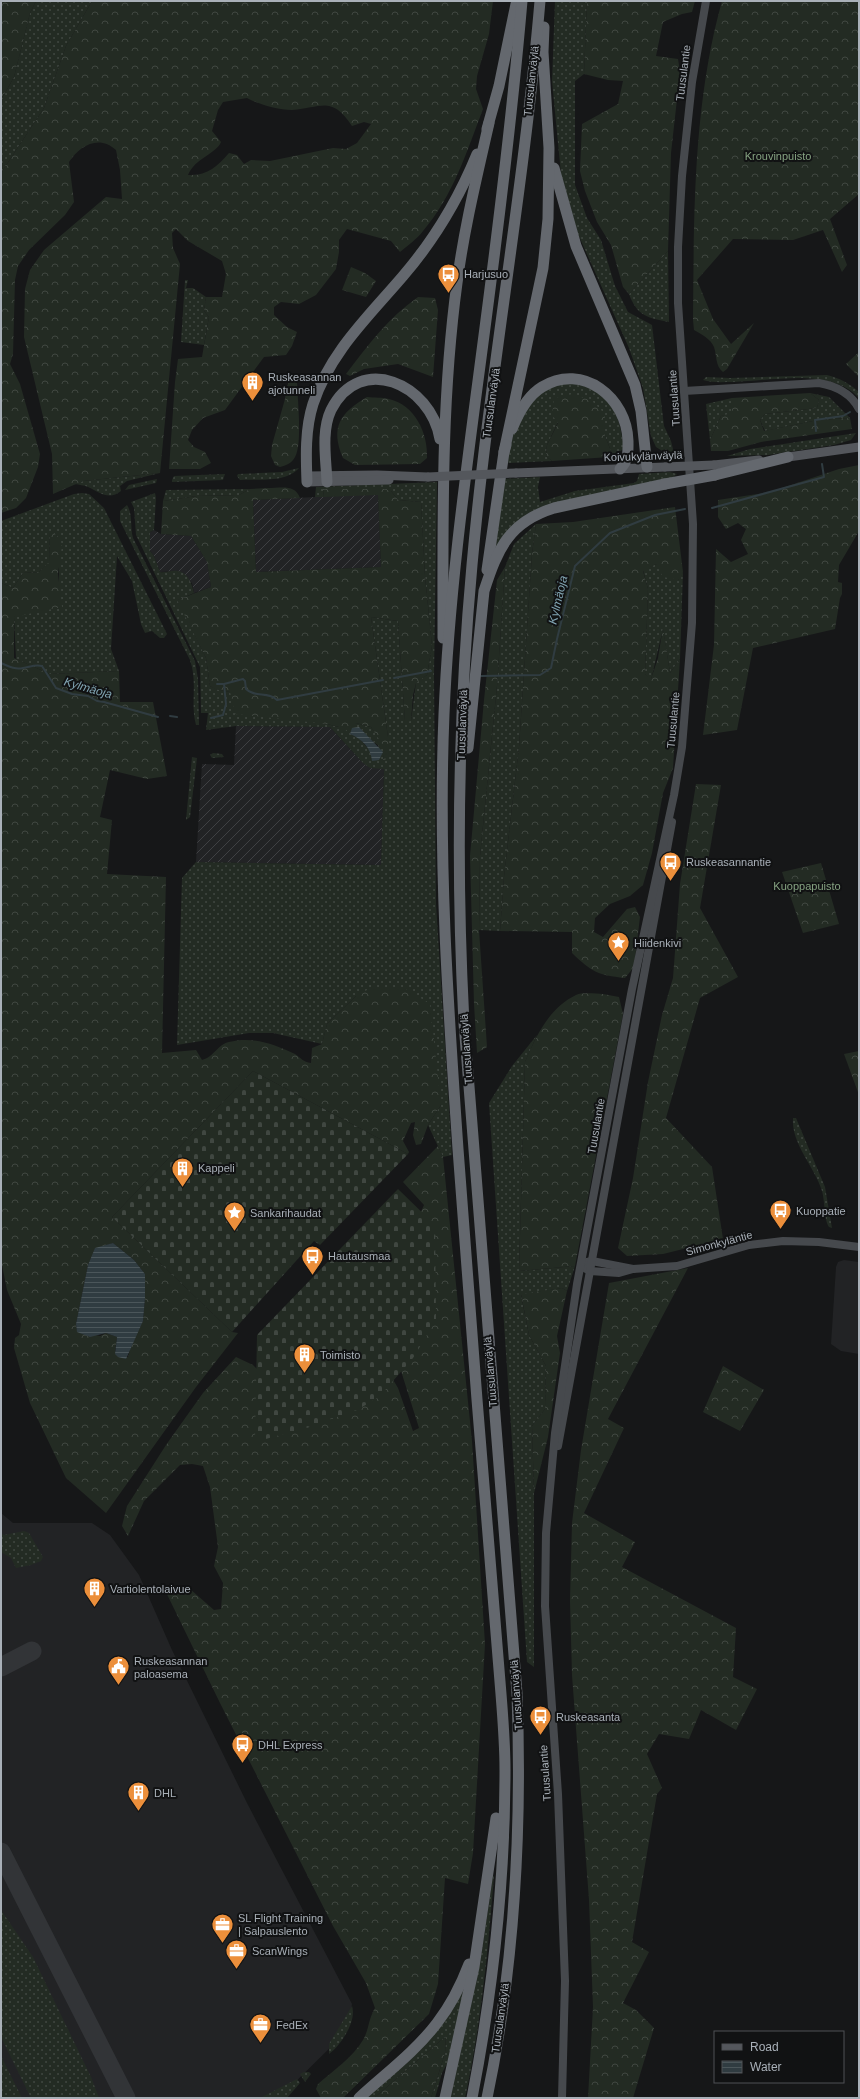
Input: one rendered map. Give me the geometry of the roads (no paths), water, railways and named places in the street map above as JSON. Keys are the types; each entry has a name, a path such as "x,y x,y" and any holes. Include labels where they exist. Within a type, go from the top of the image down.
{"highway":[{"path":"444,715 443,457 448,361 457,282 471,202 499,86 516,1"},
{"name":"Tuusulanväylä","path":"472,2098 488,2008 497,1937 505,1769 501,1694 449,1024 444,819 444,715 456,564 468,450 505,168 522,1"},
{"name":"Tuusulanväylä","path":"487,2098 502,2009 511,1936 519,1768 516,1693 464,1023 459,933 462,730 472,565 484,450 521,169 540,1"},
{"path":"460,818 484,591 504,452 543,268 548,219 549,148 543,52 544,1"},
{"path":"307,479 309,420 312,406 326,372 346,343 404,275 441,223 461,189 489,123"},
{"path":"549,148 576,246 635,385 641,411 647,467"},
{"path":"327,479 325,444 326,426 331,411 339,398 348,389 372,380 396,382 408,388 426,404 438,427 443,457"},
{"path":"504,452 516,421 532,396 542,387 555,382 581,380 605,391 614,400 621,411 628,434 628,459 620,469"},
{"path":"484,591 492,568 501,549 521,523 536,514 561,506 665,484 714,470 788,457"},
{"path":"445,2098 480,1931 498,1805 501,1694"},
{"path":"359,2098 413,2049 436,2024 458,1990 472,1957 480,1931"},
{"path":"491,2077 491,2098"}],"main road":[{"name":"Tuusulantie","path":"562,2098 564,2081 565,1981 558,1794 547,1656 544,1583 546,1533 555,1433 564,1360 632,989 674,795 682,747 692,623 693,524 678,303 678,239 682,176 692,82 706,1"},
{"path":"684,391 819,383 829,384 853,399 859,409"},
{"path":"788,457 859,447"},
{"name":"Koivukylänväylä","path":"307,479 377,481 428,477 647,467 714,470"},
{"name":"Tuusulantie","path":"553,1464 561,1434 671,834 674,795"},
{"name":"Simonkyläntie","path":"590,1271 619,1273 633,1269 677,1266 728,1250 766,1242 799,1241 859,1247"},
{"name":"Simonkyläntie","path":"581,1264 592,1261 633,1269"},
{"path":"581,1264 590,1271"},
{"name":"Tuusulantie","path":"564,2081 567,2098"}],"water":[{"path":"359,727 383,752 379,760 372,761 370,752 365,744 350,734 352,728"},
{"path":"113,1243 134,1260 145,1274 143,1321 126,1359 118,1357 115,1354 117,1337 106,1333 90,1337 77,1332 76,1324 88,1265 95,1248"}],"waterway":[{"name":"Kylmäoja","path":"816,431 815,420 843,416 850,412"},
{"name":"Kylmäoja","path":"712,508 824,477 822,464"},
{"name":"Kylmäoja","path":"481,676 540,675 551,668 575,566 610,533 655,515 685,509"},
{"name":"Kylmäoja","path":"1,663 17,668 35,665 42,666 56,688 72,694 88,696 97,701 158,717"},
{"name":"Kylmäoja","path":"394,678 431,671"},
{"name":"Kylmäoja","path":"211,718 223,715 226,704 224,684 243,679 245,681 246,689 250,692 270,696 277,700 383,680"},
{"name":"Kylmäoja","path":"217,684 224,684"},
{"name":"Kylmäoja","path":"170,716 177,717"}],"place":[{"name":"Harjusuo","path":"448,294"},
{"name":"Ruskeasannan ajotunneli","path":"253,402"},
{"name":"Ruskeasannantie","path":"671,882"},
{"name":"Hiidenkivi","path":"619,962"},
{"name":"Kappeli","path":"183,1188"},
{"name":"Kuoppatie","path":"780,1230"},
{"name":"Sankarihaudat","path":"234,1232"},
{"name":"Hautausmaa","path":"312,1276"},
{"name":"Toimisto","path":"304,1374"},
{"name":"Vartiolentolaivue","path":"95,1608"},
{"name":"Ruskeasannan paloasema","path":"118,1686"},
{"name":"Ruskeasanta","path":"541,1736"},
{"name":"DHL Express","path":"242,1764"},
{"name":"DHL","path":"138,1812"},
{"name":"SL Flight Training | Salpauslento","path":"222,1944"},
{"name":"ScanWings","path":"236,1970"},
{"name":"FedEx","path":"261,2044"}],"park label":[{"name":"Krouvinpuisto","path":"778,156"},
{"name":"Kuoppapuisto","path":"807,886"}]}
